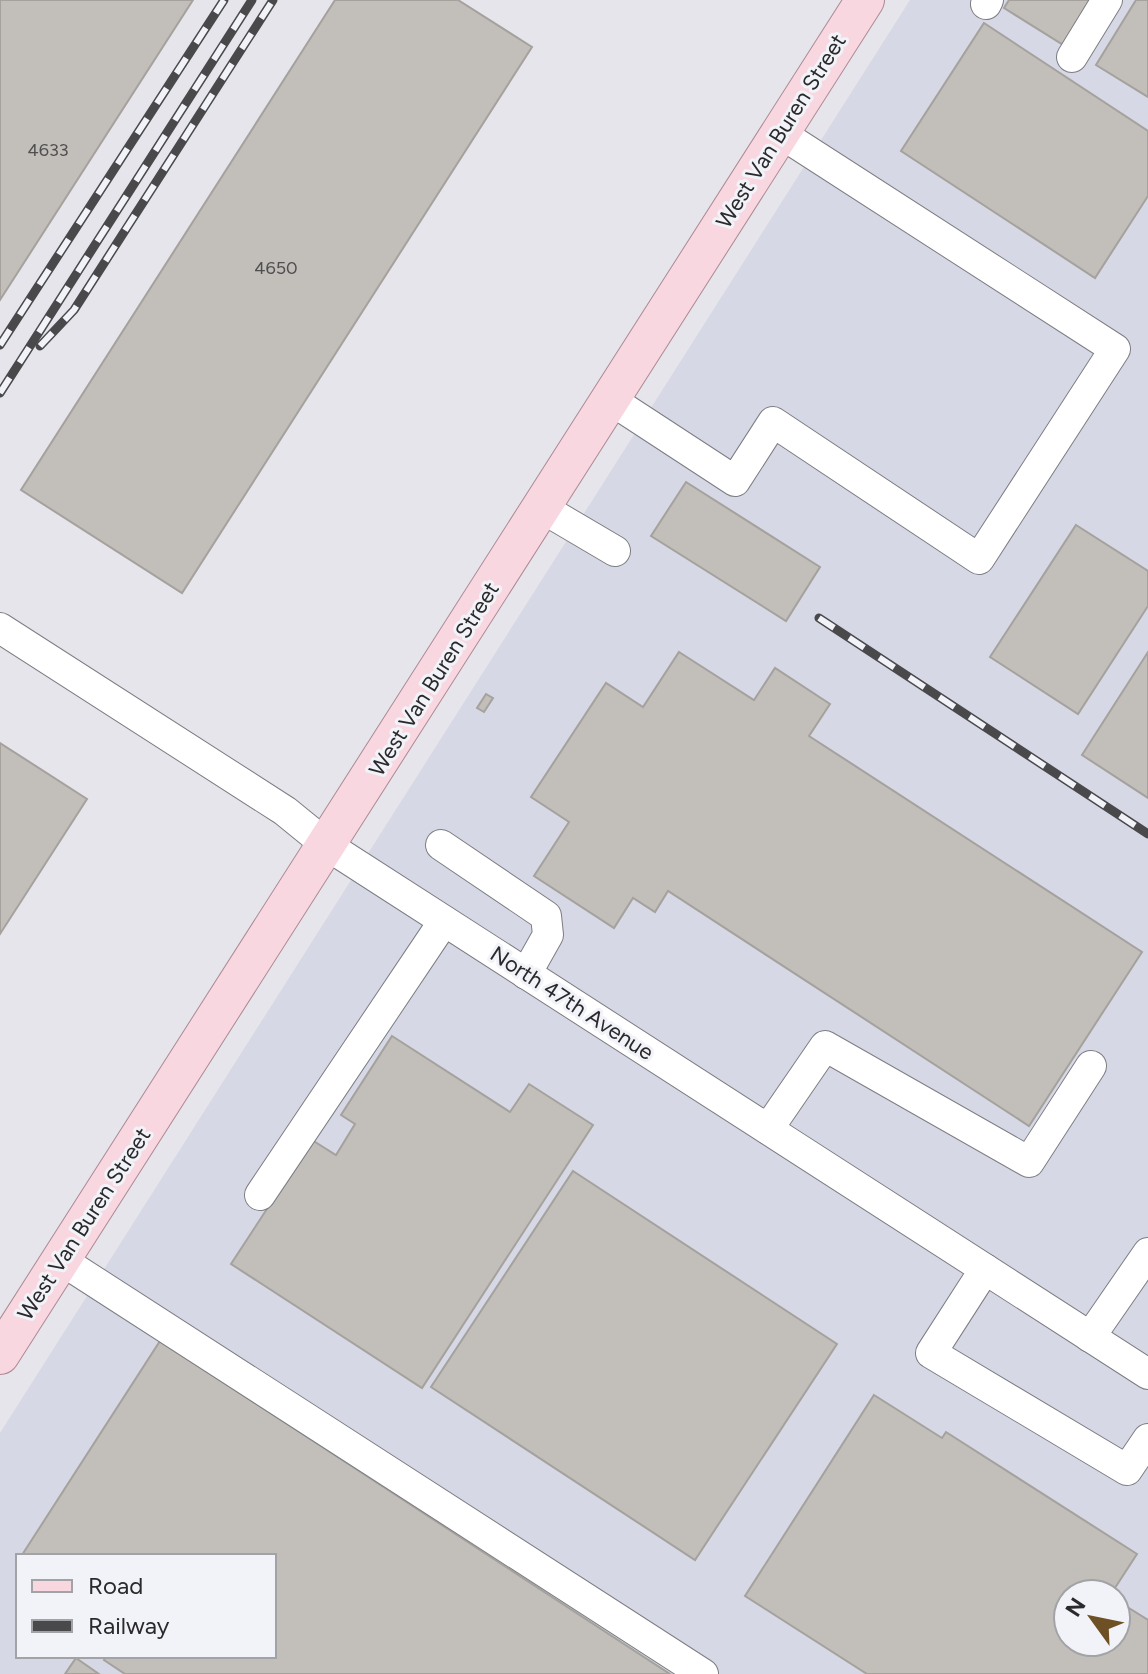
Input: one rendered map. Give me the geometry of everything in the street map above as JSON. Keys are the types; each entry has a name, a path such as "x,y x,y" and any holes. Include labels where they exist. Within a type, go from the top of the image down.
{"main road":[{"name":"West Van Buren Street","path":"0,1355 328,846 865,0"}],"street":[{"path":"1072,57 1107,0"},
{"path":"611,400 735,481 773,422 979,559 1115,349 780,133"},
{"path":"542,508 615,551"},
{"name":"North 47th Avenue","path":"0,628 285,811 328,846 1148,1374"},
{"path":"441,845 546,916 548,935 526,974"},
{"path":"260,1195 444,921"},
{"path":"768,1129 825,1046 1029,1162 1091,1066"},
{"path":"1090,1337 1148,1253"},
{"path":"61,1260 703,1674"},
{"path":"985,1269 931,1353 1127,1470 1148,1439"}],"shaded area":[{"path":"910,0 1148,0 1148,1674 0,1674 0,1433"}],"building":[{"path":"0,0 193,0 0,300"},
{"path":"335,0 458,0 532,47 182,593 21,490"},
{"path":"1009,0 1093,0 1065,46 1004,8"},
{"path":"1136,0 1148,0 1148,97 1096,65"},
{"path":"984,23 1148,131 1148,196 1095,278 901,151"},
{"path":"686,482 820,567 786,621 651,536"},
{"path":"1076,525 1148,571 1148,606 1078,714 990,657"},
{"path":"679,652 754,700 775,668 830,704 809,736 1142,952 1029,1126 668,891 655,912 633,898 614,928 534,876 569,822 531,797 606,683 643,707"},
{"path":"1148,652 1148,798 1082,755"},
{"path":"486,694 493,698 484,712 477,708"},
{"path":"0,743 87,799 0,934"},
{"path":"392,1036 510,1112 529,1084 593,1125 422,1388 231,1264 312,1140 336,1155 355,1124 341,1115"},
{"path":"573,1171 837,1344 695,1560 431,1387"},
{"path":"160,1341 670,1674 125,1674 104,1660 276,1658 276,1554 23,1554"},
{"path":"874,1395 942,1438 946,1432 1137,1554 1121,1578 1052,1578 1052,1658 1132,1658 1132,1610 1148,1620 1148,1674 867,1674 745,1596"},
{"path":"76,1658 99,1674 65,1674"}],"railway":[{"path":"0,345 224,0"},
{"path":"0,393 252,0"},
{"path":"40,346 74,310 273,0"},
{"path":"819,618 1148,834"}]}
